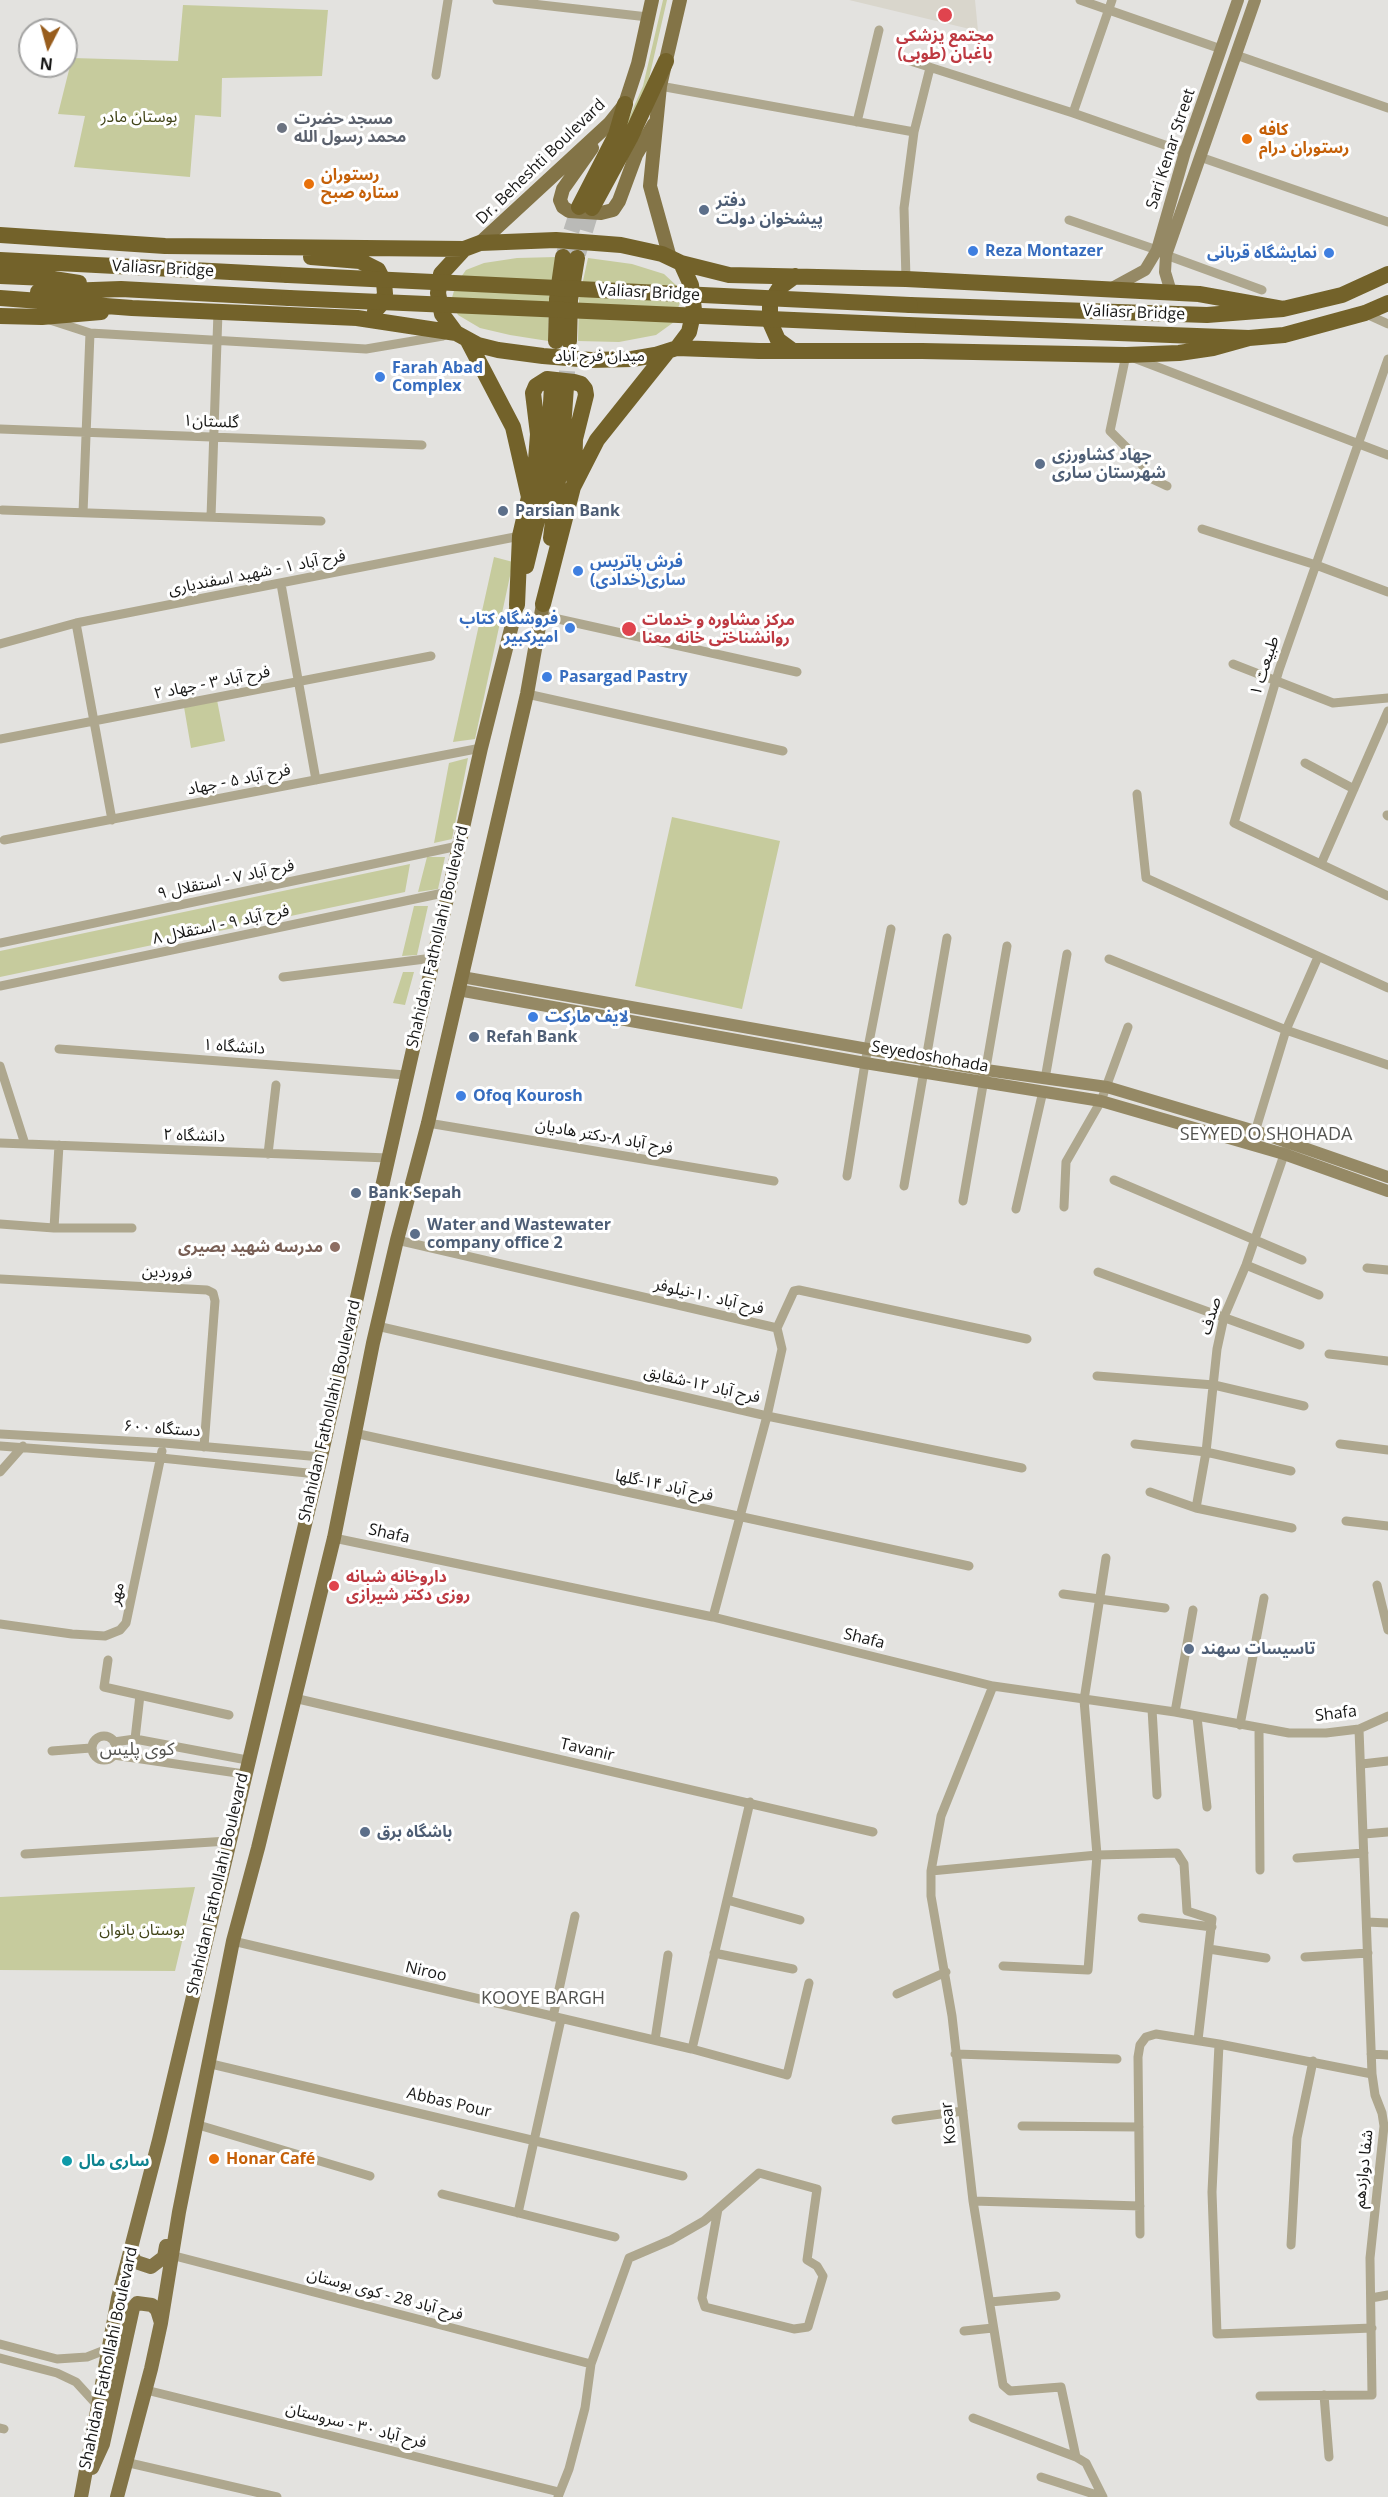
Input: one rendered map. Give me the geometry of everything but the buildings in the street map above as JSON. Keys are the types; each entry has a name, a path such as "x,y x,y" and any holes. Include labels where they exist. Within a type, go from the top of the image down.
{"highway":[{"path":"625,104 616,135 585,208 630,138 666,61"},
{"path":"0,236 360,261 378,270 384,282 385,294 377,309 369,316 357,318"},
{"path":"0,245 67,241"},
{"path":"165,246 464,249 480,243 574,241 621,245 662,254 675,261 729,275 906,279 1112,288 1199,294 1283,309 1342,295 1388,274"},
{"path":"461,336 442,314 438,293 441,274 464,249"},
{"path":"562,341 557,299 570,258"},
{"name":"Valiasr Bridge","path":"0,260 910,305 1207,315 1283,309"},
{"path":"673,350 689,332 694,310 691,285 675,261"},
{"path":"0,276 47,278 121,289"},
{"path":"793,351 778,339 774,331 770,322 770,303 780,287 795,276"},
{"path":"0,293 121,289"},
{"name":"Valiasr Bridge","path":"121,289 908,325 1249,338"},
{"path":"0,298 132,308"},
{"path":"1249,338 1284,335 1365,314 1388,303"},
{"path":"0,316 81,316 132,308"},
{"name":"میدان فرح آباد","path":"132,308 357,318 461,336 498,350 591,360 632,359 673,350 1126,355 1179,353 1213,348 1249,338"},
{"name":"Shahidan Fathollahi Boulevard","path":"461,336 513,428 529,497 520,536 517,605"},
{"name":"Shahidan Fathollahi Boulevard","path":"542,610 573,487 597,440 673,350"},
{"path":"529,497 535,473 538,434 533,393 536,386 547,379 574,382 581,384 585,389 586,395 575,439 573,487"},
{"path":"517,605 543,496 559,387 561,456 542,610"}],"main road":[{"name":"Dr. Beheshti Boulevard","path":"480,243 609,124 625,104 638,64 652,0"},
{"path":"675,261 654,209 650,186 660,86 680,0"},
{"path":"609,124 563,189 560,200 562,207 569,211 602,213 613,210 619,201 636,155 657,119"},
{"name":"Shahidan Fathollahi Boulevard","path":"82,2494 118,2298 159,2140 247,1760 317,1474 458,846 517,605"},
{"name":"Shahidan Fathollahi Boulevard","path":"117,2497 146,2390 161,2323 195,2124 233,1941 334,1538 377,1326 428,1123 527,694 542,610"},
{"path":"130,2253 136,2262 151,2267 164,2257 180,2182 187,2169"},
{"path":"82,2494 103,2444 133,2308 138,2303 152,2305 157,2310 161,2323"}],"street":[{"path":"436,75 448,0"},
{"path":"497,0 648,17"},
{"path":"1080,0 1388,108"},
{"path":"1073,113 1112,0"},
{"name":"Sari Kenar Street","path":"1171,292 1162,253 1185,152 1238,0"},
{"name":"Sari Kenar Street","path":"1112,288 1145,270 1162,253 1200,157 1255,0"},
{"path":"857,122 879,30"},
{"path":"901,58 1073,113 1388,222"},
{"path":"906,279 904,208 914,132 930,68"},
{"path":"660,86 914,132"},
{"path":"1069,220 1262,290"},
{"path":"211,517 218,312"},
{"path":"1365,314 1388,324"},
{"path":"42,317 90,333 366,349 461,336"},
{"path":"83,513 90,333"},
{"path":"1167,486 1150,478 1139,460 1110,431 1126,355 1388,455"},
{"name":"طبیعت ۱","path":"1388,359 1276,681 1234,823 1388,896"},
{"name":"گلستان۱","path":"0,429 422,445"},
{"path":"2,510 321,521"},
{"path":"1202,529 1316,565 1388,592"},
{"name":"فرح آباد ۱ - شهید اسفندیاری","path":"0,644 76,623 520,536"},
{"path":"281,584 316,780"},
{"path":"542,610 797,672"},
{"path":"76,623 112,820"},
{"name":"فرح آباد ۳ - جهاد ۲","path":"0,739 430,656"},
{"path":"1233,664 1333,703 1388,698"},
{"path":"527,694 783,751"},
{"path":"1321,864 1388,711"},
{"name":"فرح آباد ۵ - جهاد","path":"4,840 481,748"},
{"path":"1305,763 1354,789"},
{"path":"1137,794 1146,878 1388,988"},
{"name":"فرح آباد ۷ - استقلال ۹","path":"0,943 458,846"},
{"name":"فرح آباد ۹ - استقلال ۸","path":"0,986 448,892"},
{"path":"847,1176 865,1063 891,929"},
{"path":"904,1186 947,938"},
{"path":"963,1201 1007,946"},
{"path":"1016,1209 1044,1085 1067,954"},
{"path":"1251,1145 1286,1030 1318,957"},
{"path":"283,977 433,958"},
{"path":"1109,959 1286,1030 1388,1065"},
{"path":"486,995 488,982"},
{"name":"Seyedoshohada","path":"460,983 488,982 868,1049 984,1083 1107,1087 1256,1131 1388,1177"},
{"name":"Seyedoshohada","path":"460,983 486,995 865,1063 986,1070 1284,1154 1388,1191"},
{"path":"1064,1207 1066,1162 1101,1101 1128,1026"},
{"path":"794,1050 796,1036"},
{"name":"دانشگاه ۱","path":"58,1049 406,1076"},
{"path":"0,1066 25,1144"},
{"path":"268,1154 276,1085"},
{"name":"فرح آباد ۸-دکتر هادیان","path":"428,1123 774,1182"},
{"name":"صدف","path":"1196,1508 1206,1452 1217,1349 1224,1317 1246,1265 1288,1142"},
{"name":"دانشگاه ۲","path":"0,1143 388,1158"},
{"path":"54,1228 59,1145"},
{"path":"1114,1180 1302,1260"},
{"path":"0,1224 54,1228 132,1228"},
{"name":"فرح آباد ۱۰-نیلوفر","path":"397,1240 777,1328 794,1291 799,1290 1027,1339"},
{"path":"1246,1265 1319,1295"},
{"path":"1367,1268 1388,1270"},
{"path":"1098,1272 1300,1345"},
{"name":"فروردین","path":"0,1279 207,1290 213,1293 215,1301 204,1447"},
{"name":"فرح آباد ۱۲-شقایق","path":"377,1326 767,1416 1022,1468"},
{"path":"713,1617 767,1416 782,1349 777,1328"},
{"path":"1329,1354 1388,1361"},
{"path":"1097,1376 1214,1385 1304,1406"},
{"name":"فرح آباد ۱۴-گلها","path":"354,1433 969,1566"},
{"name":"۶۰۰ دستگاه","path":"0,1434 164,1443 321,1457"},
{"path":"0,1472 22,1447 26,1435"},
{"name":"مهر","path":"0,1624 105,1636 120,1630 126,1623 164,1443"},
{"path":"1135,1444 1206,1452 1291,1471"},
{"path":"1340,1444 1388,1450"},
{"name":"۶۰۰ دستگاه","path":"0,1446 161,1458 317,1474"},
{"path":"1150,1492 1196,1508 1292,1528"},
{"path":"1346,1521 1388,1526"},
{"name":"Shafa","path":"334,1538 713,1617 993,1686 1175,1712 1288,1733 1326,1733 1359,1729 1388,1716"},
{"path":"1003,1966 1088,1970 1097,1855 1084,1700 1106,1558"},
{"path":"1377,1585 1388,1630"},
{"path":"1063,1594 1165,1608"},
{"path":"1240,1725 1264,1598"},
{"path":"1175,1712 1193,1610"},
{"path":"108,1660 104,1687 229,1715"},
{"name":"Kosar","path":"993,1686 941,1816 931,1871 931,1896 946,1972 973,2201 1003,2385 1007,2390 1057,2386 1064,2391 1076,2457 1086,2463 1103,2497"},
{"path":"135,1739 140,1695"},
{"name":"Tavanir","path":"294,1698 873,1832"},
{"path":"1152,1709 1157,1795"},
{"path":"1197,1717 1207,1807"},
{"path":"1259,1729 1260,1870"},
{"name":"شفا دوازدهم","path":"1260,2396 1372,2395 1371,2249 1386,2120 1375,2095 1372,2074 1359,1729"},
{"path":"105,1735 114,1742 116,1751 111,1759 104,1761 98,1758 91,1748 95,1739 105,1735"},
{"path":"114,1742 135,1739 247,1760"},
{"path":"52,1751 91,1748"},
{"path":"114,1755 244,1774"},
{"path":"1362,1764 1388,1761"},
{"path":"692,2049 750,1802"},
{"path":"1364,1834 1388,1832"},
{"path":"25,1854 228,1841"},
{"path":"931,1871 1097,1855 1177,1853 1184,1864 1187,1911 1210,1917 1212,1928 1198,2040"},
{"path":"1297,1858 1365,1853"},
{"path":"727,1900 800,1920"},
{"path":"518,2213 575,1916"},
{"path":"1142,1918 1212,1928"},
{"path":"1367,1922 1388,1923"},
{"name":"Niroo","path":"233,1941 655,2040 787,2075 809,1983"},
{"path":"1209,1949 1266,1958"},
{"path":"714,1953 793,1969"},
{"path":"1305,1957 1368,1953"},
{"path":"655,2040 668,1955"},
{"path":"897,1994 946,1972"},
{"path":"1140,2234 1138,2057 1140,2045 1146,2037 1156,2034 1198,2040 1372,2074"},
{"path":"1219,2044 1212,2192 1217,2334 1372,2328"},
{"path":"956,2054 1117,2059"},
{"path":"1371,2054 1388,2055"},
{"path":"1291,2245 1297,2138 1313,2061"},
{"name":"Abbas Pour","path":"207,2062 683,2176"},
{"path":"896,2120 963,2110"},
{"path":"195,2124 370,2176"},
{"path":"1022,2126 1139,2127"},
{"path":"558,2494 569,2469 582,2420 591,2364 629,2258 671,2240 704,2221 759,2173 817,2188 807,2260 818,2266 823,2276 808,2327 794,2329 705,2307 702,2298 718,2209"},
{"path":"442,2194 615,2237"},
{"path":"973,2201 1140,2206"},
{"name":"فرح آباد 28 - کوی بوستان","path":"171,2254 591,2364"},
{"path":"1371,2298 1388,2295"},
{"path":"990,2302 1056,2296"},
{"path":"964,2331 993,2328"},
{"path":"0,2344 57,2359 87,2357 110,2348"},
{"path":"0,2358 57,2373 76,2382 98,2405"},
{"name":"فرح آباد ۳۰ - سروستان","path":"146,2390 558,2494"},
{"path":"1324,2395 1329,2457"},
{"path":"973,2418 1076,2457"},
{"path":"125,2462 277,2497"},
{"path":"1041,2477 1103,2497"}],"shaded area":[{"name":"مجتمع پزشکی باغبان (طوبی)","path":"849,0 975,0 978,31"}],"green space":[{"path":"663,0 667,0 647,87 638,113 624,129 643,86"},
{"name":"بوستان مادر","path":"183,5 328,10 322,76 222,78 221,117 195,115 190,177 74,167 85,116 58,114 67,78 78,78 78,58 178,61"},
{"path":"556,257 549,298 548,341 480,328 458,315 451,301 456,284 466,270 484,263 517,258"},
{"path":"588,258 632,264 664,274 677,286 680,302 674,322 656,335 619,342 578,341 579,299"},
{"path":"494,557 513,562 475,739 453,742"},
{"path":"217,700 225,741 191,748 184,707"},
{"path":"468,758 452,839 434,843 449,763"},
{"path":"672,817 780,841 742,1009 635,986"},
{"path":"427,857 445,857 438,889 418,892"},
{"path":"410,864 405,892 0,977 0,951"},
{"path":"414,906 428,906 417,955 402,956"},
{"path":"403,972 414,972 405,1005 393,1003"},
{"name":"بوستان بانوان","path":"195,1887 175,1971 0,1970 0,1897"}],"tunnel":[{"path":"564,254 579,207"},
{"path":"578,254 592,208"},
{"path":"566,387 569,343"}],"place":[{"name":"مجتمع پزشکی باغبان (طوبی)","path":"945,15"},
{"name":"مسجد حضرت محمد رسول الله","path":"282,128"},
{"name":"کافه رستوران درام","path":"1247,139"},
{"name":"رستوران ستاره صبح","path":"309,184"},
{"name":"دفتر پیشخوان دولت","path":"704,210"},
{"name":"Reza Montazer","path":"973,251"},
{"name":"نمایشگاه قربانی","path":"1329,253"},
{"name":"Farah Abad Complex","path":"380,377"},
{"name":"جهاد کشاورزی شهرستان ساری","path":"1040,464"},
{"name":"Parsian Bank","path":"503,511"},
{"name":"فرش پاتریس (خدادی)ساری","path":"578,571"},
{"name":"فروشگاه کتاب امیرکبیر","path":"570,628"},
{"name":"مرکز مشاوره و خدمات روانشناختی خانه معنا","path":"629,629"},
{"name":"Pasargad Pastry","path":"547,677"},
{"name":"لایف مارکت","path":"533,1017"},
{"name":"Refah Bank","path":"474,1037"},
{"name":"Ofoq Kourosh","path":"461,1096"},
{"name":"Bank Sepah","path":"356,1193"},
{"name":"Water and Wastewater company office 2","path":"415,1234"},
{"name":"مدرسه شهید بصیری","path":"335,1247"},
{"name":"داروخانه شبانه روزی دکتر شیرازی","path":"334,1586"},
{"name":"تاسیسات سهند","path":"1189,1649"},
{"name":"باشگاه برق","path":"365,1832"},
{"name":"Honar Café","path":"214,2159"},
{"name":"ساری مال","path":"67,2161"}],"district":[{"name":"SEYYED O SHOHADA","path":"1266,1135"},
{"name":"کوی پلیس","path":"137,1750"},
{"name":"KOOYE BARGH","path":"543,1999"}]}
